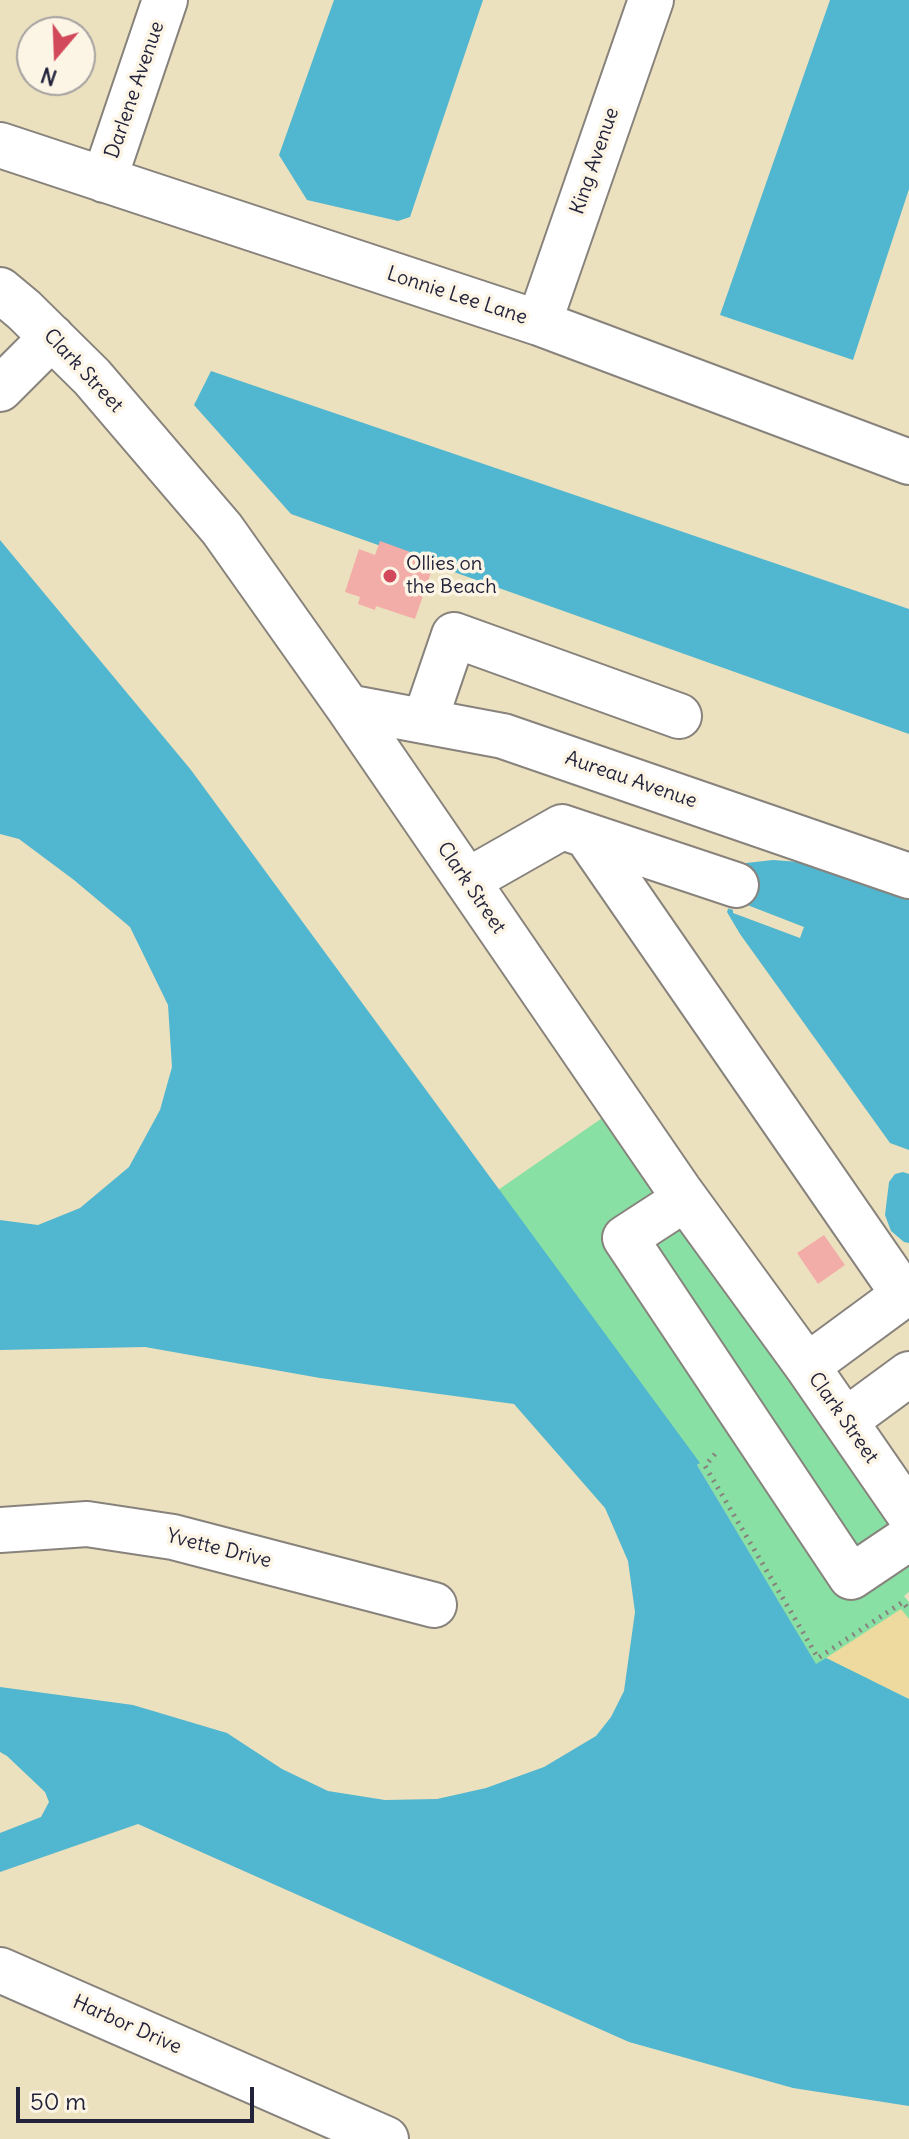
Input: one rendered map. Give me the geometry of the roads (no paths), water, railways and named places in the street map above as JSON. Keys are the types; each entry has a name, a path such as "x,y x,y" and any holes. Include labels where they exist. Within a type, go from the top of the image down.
{"street":[{"name":"Darlene Avenue","path":"104,180 165,0"},
{"name":"King Avenue","path":"539,323 651,0"},
{"name":"Lonnie Lee Lane","path":"0,145 539,323 909,462"},
{"name":"Clark Street","path":"0,290 92,377 222,529 348,707 685,1199 807,1366 909,1514"},
{"path":"0,389 52,337"},
{"path":"425,720 454,635 679,716"},
{"name":"Aureau Avenue","path":"348,707 503,736 909,876"},
{"path":"467,881 562,827 736,885"},
{"path":"587,836 906,1293 807,1366"},
{"path":"685,1199 625,1238 851,1577 909,1538"},
{"path":"845,1421 909,1374"},
{"name":"Yvette Drive","path":"0,1530 87,1524 173,1537 434,1605"},
{"name":"Harbor Drive","path":"0,1970 386,2139"}],"water":[{"path":"334,0 483,0 410,217 398,221 307,200 279,155"},
{"path":"830,0 909,0 909,189 853,360 720,315"},
{"path":"211,371 909,609 909,734 291,514 194,405"},
{"path":"0,540 191,770 700,1463 697,1465 816,1664 826,1658 909,1699 909,2106 793,2088 629,2042 138,1824 0,1872 0,1833 41,1817 49,1802 45,1792 0,1752 0,1687 133,1705 227,1733 282,1769 328,1791 385,1800 437,1799 486,1788 544,1767 596,1736 611,1717 624,1691 635,1612 628,1561 605,1508 514,1404 320,1378 145,1347 0,1350 0,1220 38,1225 80,1208 129,1167 160,1110 172,1067 168,1005 130,927 19,839 0,834"},
{"path":"773,860 800,862 909,899 909,1150 890,1143 727,912 746,863"},
{"path":"895,1174 909,1174 909,1243 891,1231 885,1215 889,1182"}],"place":[{"name":"Ollies on the Beach","path":"390,576"}]}
